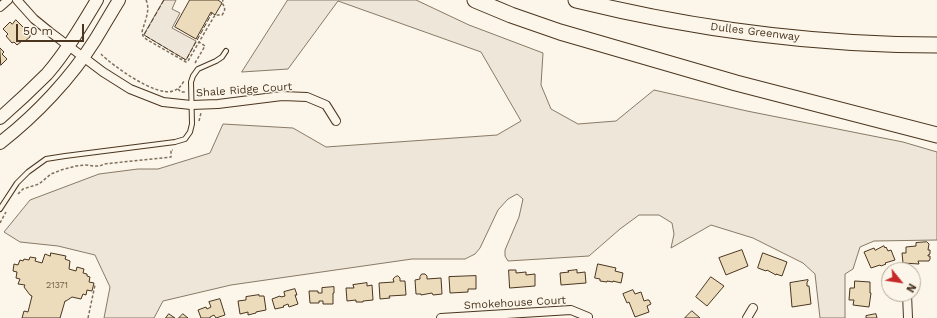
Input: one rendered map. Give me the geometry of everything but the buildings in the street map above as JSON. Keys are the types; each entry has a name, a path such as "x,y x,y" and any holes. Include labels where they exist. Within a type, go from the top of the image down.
{"highway":[{"path":"475,0 511,15 560,32 736,83 937,135"},
{"name":"Dulles Greenway","path":"576,0 651,17 761,34 817,40 937,45"}],"main road":[{"path":"0,118 24,97 47,73 68,46 97,0"},
{"path":"0,143 21,126 61,85 95,40 119,0"}],"street":[{"path":"0,7 8,0"},
{"name":"Shale Ridge Court","path":"16,0 34,19 104,72 130,89 163,102 191,105 218,104 282,96 308,97 326,105 336,121"},
{"path":"907,302 908,318"},
{"path":"747,318 752,308"},
{"name":"Smokehouse Court","path":"441,318 571,310 588,317"}],"lane":[{"path":"0,209 17,183 28,172 46,159 175,142 185,139 190,132 192,124 191,82 193,76 198,69 216,61 222,57 226,51"}],"path":[{"path":"146,0 148,2 148,10 142,32 143,36 186,62 215,15 222,15 224,12 225,9 222,3 223,0"},
{"path":"194,64 205,46 199,42"},
{"path":"100,54 122,72 136,81 166,92 172,92 178,89 185,77"},
{"path":"198,126 201,115 200,104"},
{"path":"18,194 24,189 39,184 51,174 61,170 76,166 100,166 104,164 171,157 171,150 177,149"},
{"path":"0,223 7,211"},
{"path":"88,318 95,285"}],"shaded area":[{"path":"164,0 176,0 172,9 180,13 172,28 196,41 186,60 144,35"},
{"path":"288,0 416,0 469,25 543,53 541,85 551,109 578,124 616,121 654,90 747,111 903,142 937,152 937,240 874,241 860,247 853,269 845,274 845,318 820,318 815,274 803,263 753,238 711,225 671,248 674,234 672,223 659,215 639,215 620,229 589,256 508,261 505,256 505,250 519,217 523,199 517,194 508,199 498,210 480,248 475,254 465,259 412,259 231,285 163,301 154,318 104,318 110,287 95,255 58,246 20,242 4,232 30,200 99,174 138,169 158,169 210,153 223,124 293,128 326,147 497,135 521,121 481,52 338,1 288,69 242,72"}],"fence":[{"path":"164,0 144,35 186,60 212,13"}]}
